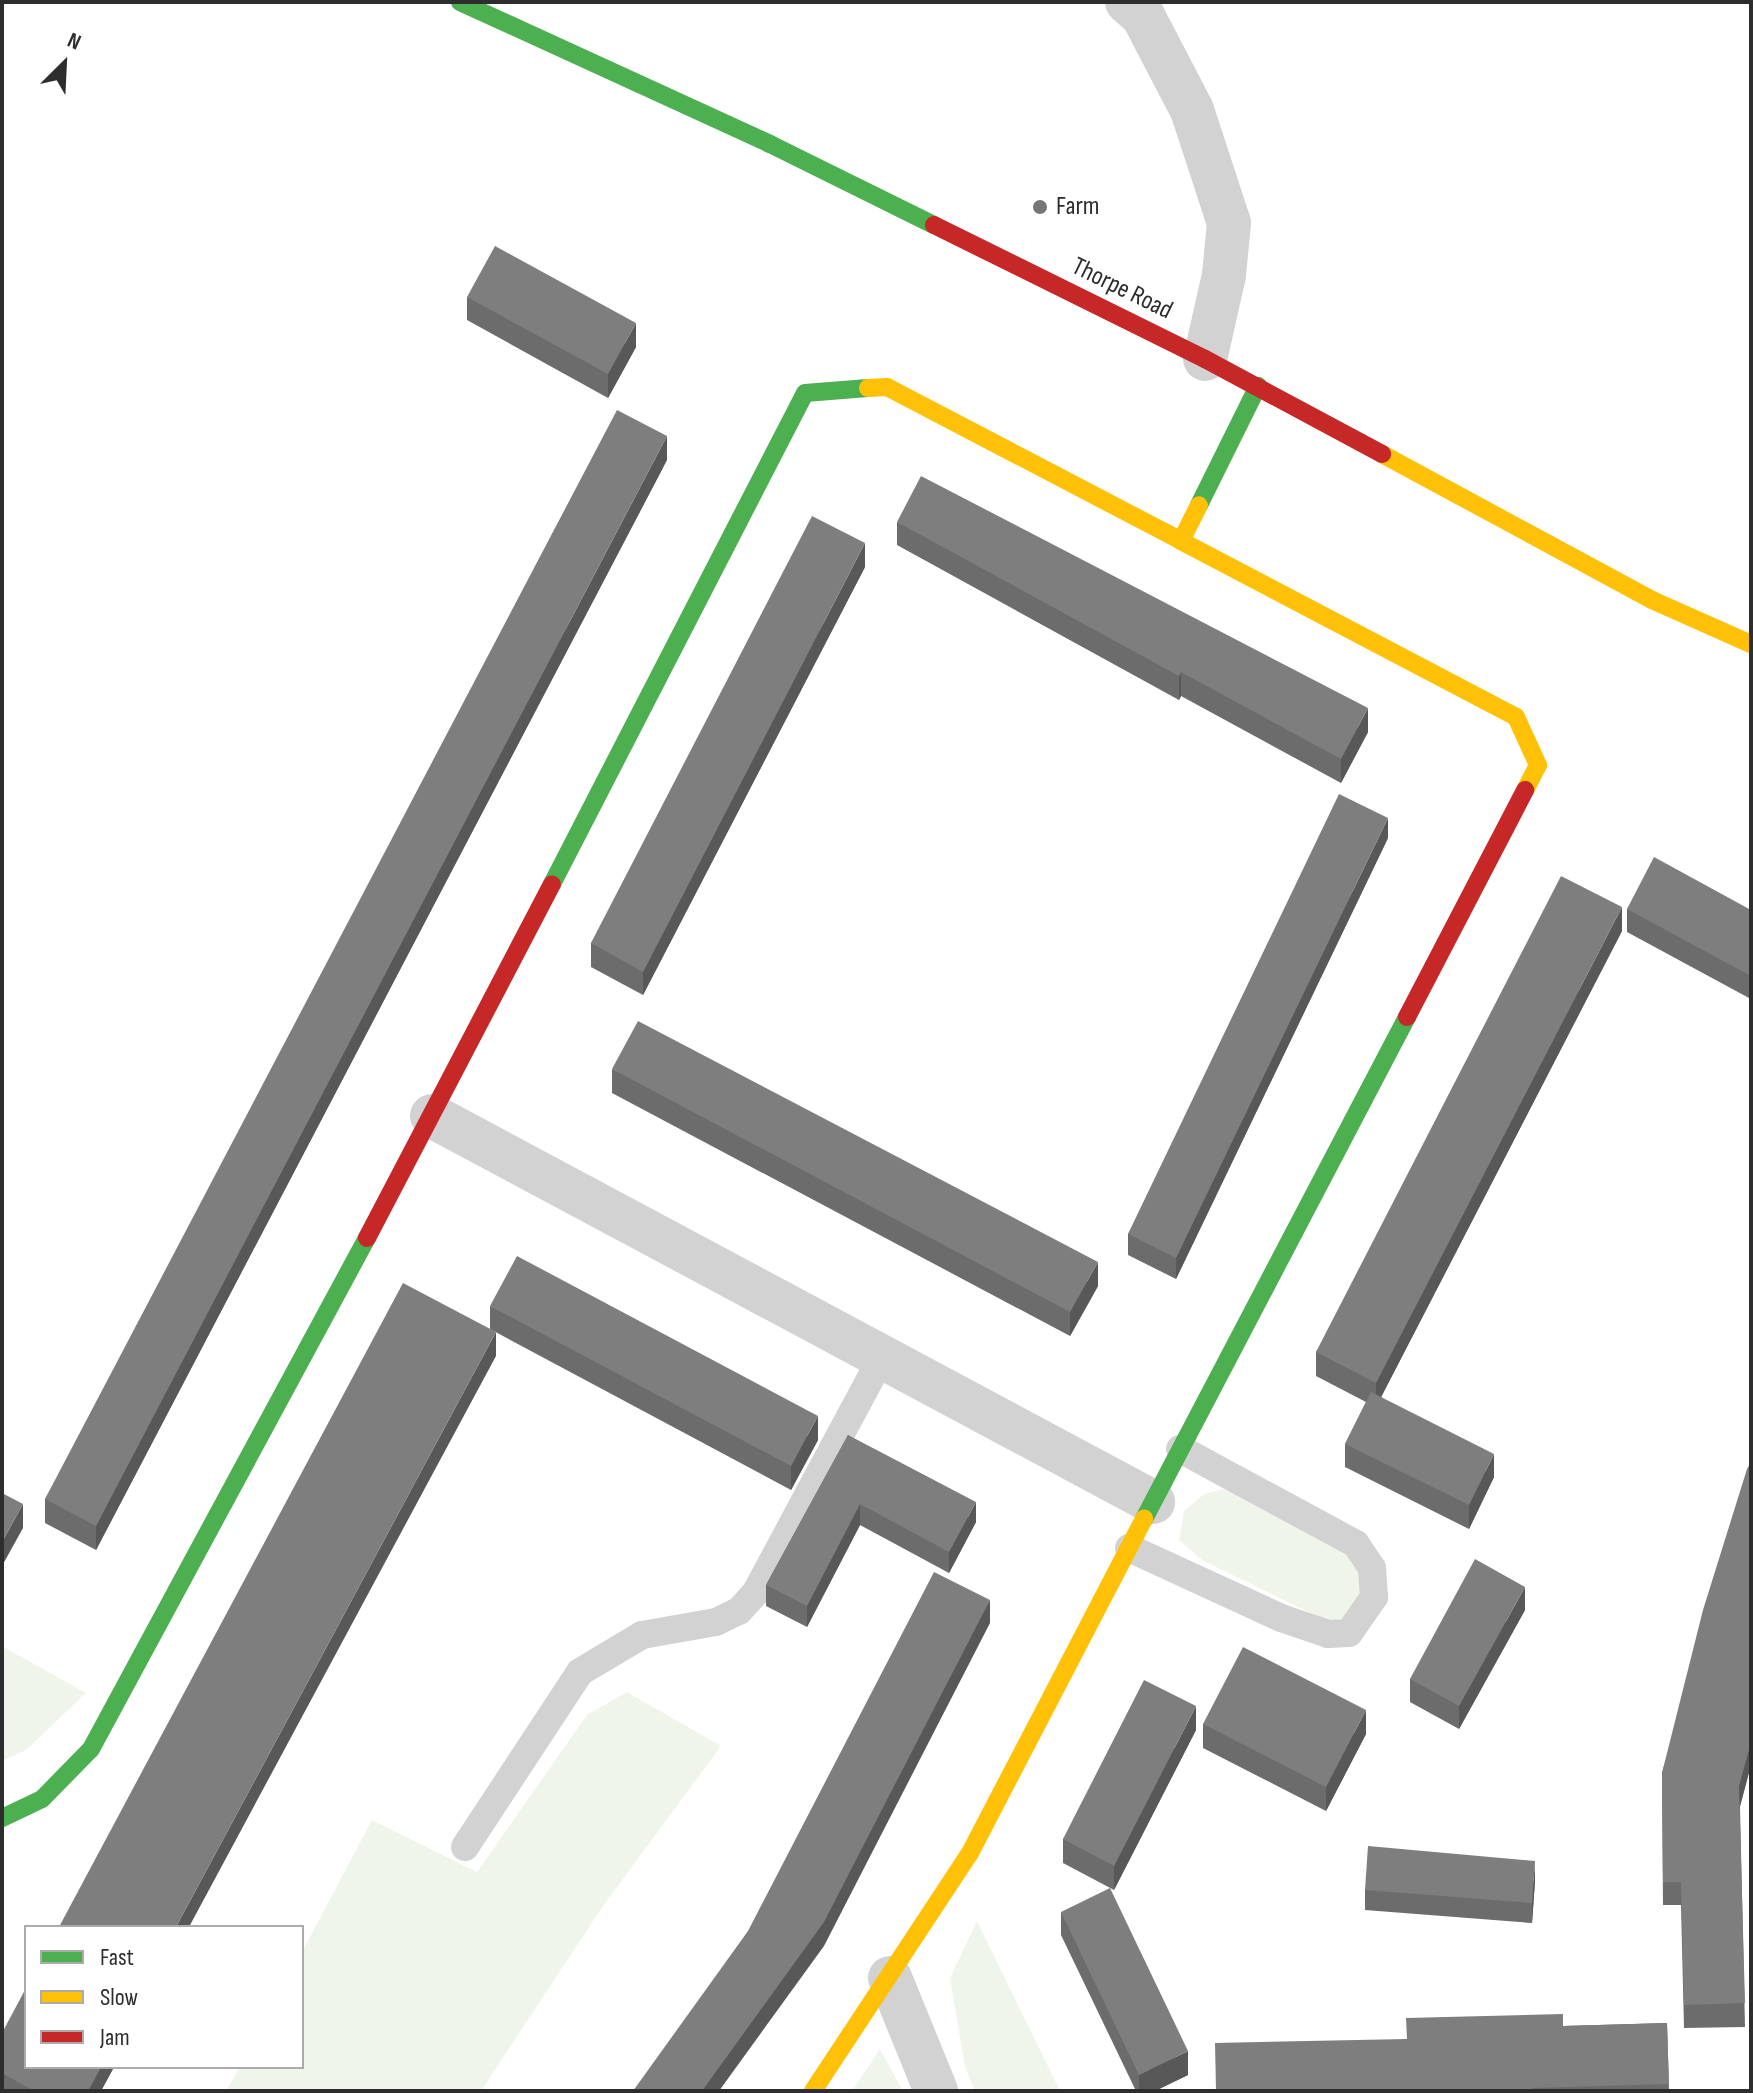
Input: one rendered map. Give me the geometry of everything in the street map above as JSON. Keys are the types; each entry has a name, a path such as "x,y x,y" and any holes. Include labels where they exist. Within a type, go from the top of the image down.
{"street":[{"name":"Thorpe Road","path":"460,2 770,144 1205,359 1652,600 1751,644"},
{"path":"1127,2 1143,16 1192,110 1229,223 1224,275 1205,359"},
{"path":"1181,541 1258,386"},
{"path":"2,1818 42,1799 91,1749 432,1116 805,393 887,387 1516,717 1538,765 970,1853 813,2091"},
{"path":"432,1116 1153,1502"},
{"path":"890,1978 936,2091"}],"lane":[{"path":"465,1847 580,1672 642,1635 716,1622 739,1611 756,1592 882,1357"},
{"path":"1129,1548 1281,1618 1328,1634 1349,1633 1374,1597 1372,1568 1356,1544 1180,1449"}],"shaded area":[{"path":"1228,1488 1351,1556 1365,1580 1362,1600 1348,1616 1329,1622 1202,1560 1179,1540 1184,1511 1204,1494"},
{"path":"2,1646 86,1693 26,1750 2,1761"},
{"path":"627,1692 721,1746 603,1906 481,2091 226,2091 239,2069 304,2069 304,1948 372,1820 477,1872 587,1715"},
{"path":"977,1921 1060,2091 975,2091 965,2067 950,1978"},
{"path":"880,2049 903,2091 852,2091"}],"building":[{"path":"495,246 636,323 608,374 467,297"},
{"path":"617,410 667,436 96,1526 45,1499"},
{"path":"921,476 1368,708 1341,759 1181,672 1179,676 897,522"},
{"path":"812,516 865,543 643,972 591,943"},
{"path":"1339,794 1388,818 1176,1258 1128,1234"},
{"path":"1654,857 1751,910 1749,975 1627,909"},
{"path":"1561,876 1622,907 1376,1383 1316,1352"},
{"path":"638,1021 1098,1262 1070,1312 612,1069"},
{"path":"517,1256 818,1416 791,1466 490,1306"},
{"path":"403,1283 496,1332 177,1925 60,1925"},
{"path":"1371,1392 1494,1454 1469,1505 1345,1444"},
{"path":"848,1435 976,1502 949,1552 860,1504 807,1606 766,1585"},
{"path":"1751,1462 1751,1742 1739,1786 1745,2003 1684,2005 1681,1882 1663,1882 1662,1773 1703,1610"},
{"path":"2,1493 23,1504 2,1542"},
{"path":"1475,1559 1525,1587 1459,1706 1410,1679"},
{"path":"934,1572 990,1600 824,1922 702,2091 633,2091 748,1931"},
{"path":"1243,1647 1366,1710 1326,1787 1203,1724"},
{"path":"1144,1680 1196,1706 1114,1866 1063,1839"},
{"path":"1368,1846 1535,1861 1532,1903 1365,1890"},
{"path":"1110,1888 1188,2051 1139,2075 1061,1912"},
{"path":"24,1992 24,2069 100,2069 88,2091 34,2091 2,2073 2,2033"},
{"path":"1563,2014 1563,2026 1667,2023 1669,2084 1532,2088 1532,2091 1216,2091 1215,2043 1407,2039 1406,2018"}],"traffic: fast":[{"path":"460,2 770,144 934,225"},
{"path":"1199,505 1258,386"},
{"path":"552,884 805,393 868,388"},
{"path":"1144,1519 1407,1017"},
{"path":"2,1818 42,1799 91,1749 367,1238"}],"traffic: slow":[{"path":"868,388 887,387 1181,541 1199,505"},
{"path":"1382,454 1652,600 1751,644"},
{"path":"1181,541 1516,717 1538,765 1525,790"},
{"path":"813,2091 970,1853 1144,1519"}],"traffic: jam":[{"path":"934,225 1205,359 1382,454"},
{"path":"1407,1017 1525,790"},
{"path":"367,1238 552,884"}],"place":[{"name":"Farm","path":"1040,207"}]}
